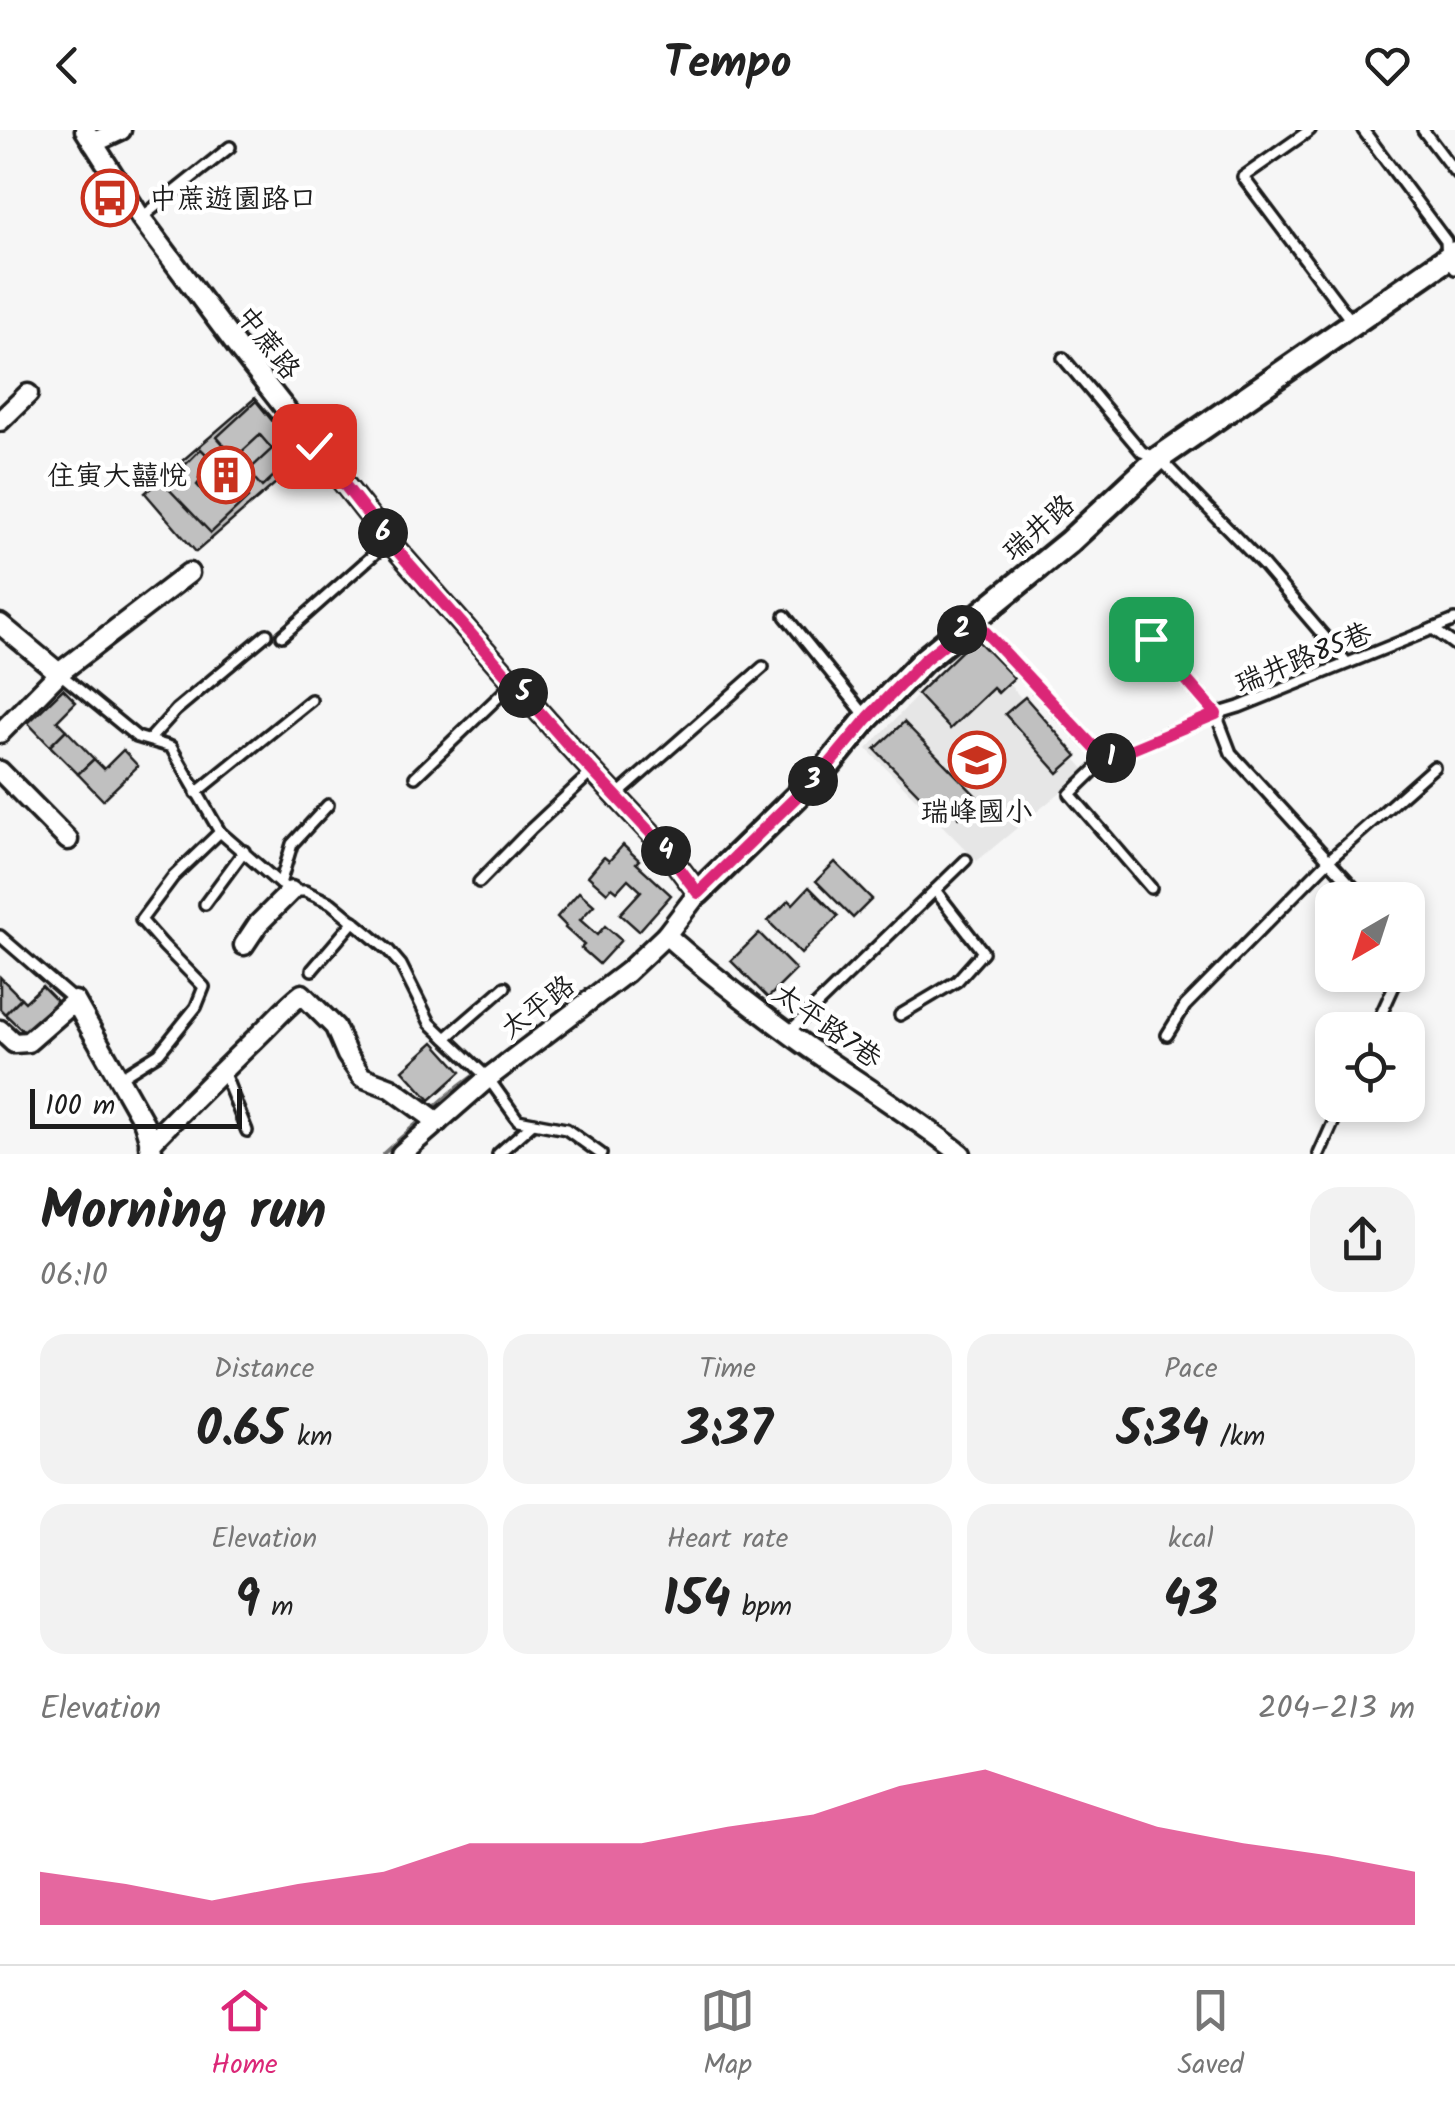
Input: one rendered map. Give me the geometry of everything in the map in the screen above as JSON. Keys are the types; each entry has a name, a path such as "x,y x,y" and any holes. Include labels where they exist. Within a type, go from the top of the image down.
{"street":[{"path":"89,136 121,130"},
{"name":"中蔗路","path":"89,136 141,218 389,541 661,844 698,893"},
{"name":"瑞井路","path":"698,893 827,767 924,660 1070,542 1160,458 1352,323 1452,260"},
{"path":"0,421 28,394"},
{"path":"0,733 59,672 189,573"},
{"path":"0,624 59,672"},
{"path":"0,771 68,840"},
{"path":"244,945 286,887"},
{"name":"太平路","path":"401,1154 488,1078 614,982 666,935 698,893"},
{"name":"太平路7巷","path":"666,935 708,973 961,1154"},
{"path":"152,1151 222,1068 302,994 335,1027 362,1076 391,1088 438,1122"},
{"path":"7,1036 28,1042 75,1002 144,1124 152,1151"}],"lane":[{"path":"1310,130 1243,178 1352,323"},
{"path":"1363,130 1446,241 1452,260"},
{"path":"1423,130 1455,172"},
{"path":"141,218 230,147"},
{"path":"1063,358 1142,452 1160,458 1263,565 1347,662"},
{"path":"282,636 389,541"},
{"path":"785,616 868,718"},
{"path":"974,620 1106,760"},
{"name":"瑞井路85巷","path":"1151,888 1070,794 1106,760 1455,620"},
{"path":"1433,629 1455,645"},
{"path":"149,740 176,710 267,634"},
{"path":"1151,639 1216,714 1231,753 1349,882"},
{"path":"616,796 763,667"},
{"path":"59,672 137,737 171,747 220,832 286,887 332,902 401,965 430,1023 488,1078 518,1120 566,1129 593,1152"},
{"path":"415,777 514,682"},
{"path":"196,793 311,700"},
{"path":"1167,1034 1185,1006 1329,860 1434,767"},
{"path":"480,882 592,771"},
{"path":"286,887 292,844 328,804"},
{"path":"119,1078 159,1054 196,1007 204,987 141,920 173,876 220,832"},
{"path":"205,904 244,851"},
{"path":"789,1032 966,860"},
{"path":"900,1014 957,981 984,952 935,890"},
{"path":"312,970 354,920"},
{"path":"0,936 75,1002"},
{"path":"446,1038 505,987"},
{"path":"222,1068 247,1131"},
{"path":"1319,1154 1333,1122"},
{"path":"498,1154 533,1123"}],"shaded area":[{"name":"瑞峰國小","path":"970,640 1086,771 977,861 867,749"}],"building":[{"name":"住寅大囍悅","path":"255,398 306,457 196,552 145,493"},
{"path":"256,401 286,438 289,435 303,449 262,487 248,471 272,449 260,435 235,458 217,437"},
{"path":"201,449 215,463 197,485 208,497 213,493 217,497 233,482 248,498 211,533 165,485"},
{"path":"975,638 1014,678 998,693 993,688 950,729 917,694"},
{"path":"63,689 76,702 57,721 66,730 50,746 28,723"},
{"path":"1025,697 1077,756 1058,773 1005,714"},
{"path":"904,722 983,803 970,815 966,811 959,818 953,811 944,820 875,749"},
{"path":"66,730 94,759 78,774 50,746"},
{"path":"123,750 138,766 103,800 78,774 94,759 104,769"},
{"path":"623,845 639,860 636,863 671,895 639,931 620,914 641,891 628,879 617,891 612,887 607,893 588,876 604,857 609,861"},
{"path":"835,862 872,899 853,918 816,881"},
{"path":"809,887 838,916 801,954 768,921"},
{"path":"579,892 594,905 580,920 597,935 605,926 621,940 599,964 557,917"},
{"path":"759,933 796,970 768,998 731,961"},
{"path":"0,977 21,998 5,1014 0,1009"},
{"path":"42,986 57,1001 25,1033 5,1014 21,998 25,1002"},
{"path":"434,1042 461,1072 430,1100 403,1070"}],"waterway":[{"path":"431,1110 630,958"},
{"path":"738,984 830,1052"},
{"path":"383,1154 424,1117"}],"place":[{"name":"中蔗遊園路口","path":"110,198"},
{"name":"住寅大囍悅","path":"226,475"},
{"name":"瑞峰國小","path":"977,760"}],"route":[{"path":"314,446 389,541 661,844 698,893 827,767 924,660 974,620 1106,760 1216,714 1151,639"}]}
